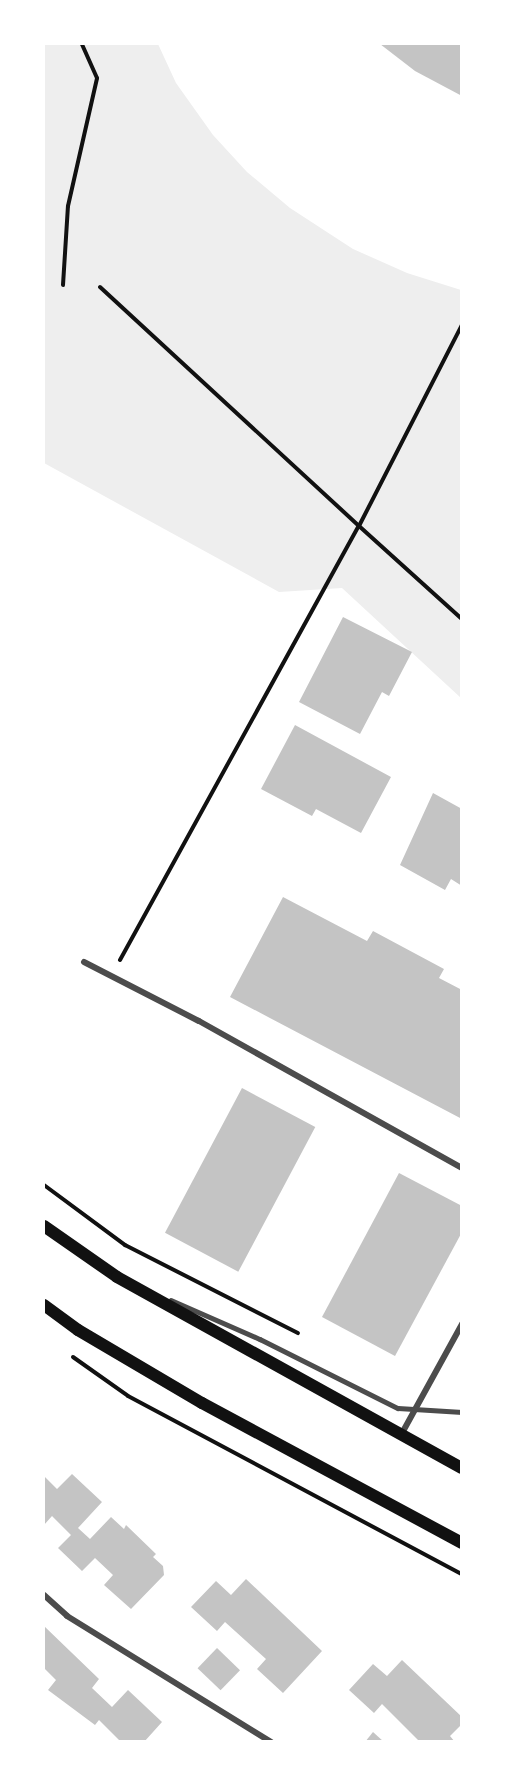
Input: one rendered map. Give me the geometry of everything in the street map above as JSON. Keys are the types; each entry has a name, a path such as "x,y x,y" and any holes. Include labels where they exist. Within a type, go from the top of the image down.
{"main road":[{"path":"44,1226 117,1277 400,1436 462,1468"},
{"path":"44,1305 202,1403 462,1543"}],"street":[{"path":"84,962 462,1168"},
{"path":"400,1436 462,1324"},
{"path":"44,1595 67,1616 271,1742"}],"lane":[{"path":"117,1277 260,1339 398,1408 461,1412"}],"path":[{"path":"63,285 68,206 97,78 82,44"},
{"path":"100,287 462,619"},
{"path":"111,976 359,526 462,325"},
{"path":"44,1185 125,1245 301,1335"},
{"path":"72,1355 128,1396 462,1574"}],"shaded area":[{"path":"44,44 158,44 176,83 213,135 247,172 290,208 353,249 407,273 461,290 461,698 342,588 279,592 44,463"}],"building":[{"path":"380,44 462,44 462,96 415,71"},
{"path":"343,617 412,652 389,696 382,692 360,734 299,702"},
{"path":"295,725 391,777 361,833 316,809 312,816 261,789"},
{"path":"433,793 462,809 462,886 451,879 445,890 400,865"},
{"path":"283,897 367,941 373,931 444,969 439,978 462,990 462,1119 230,997"},
{"path":"242,1088 315,1127 238,1272 165,1233"},
{"path":"399,1173 462,1206 462,1232 395,1356 322,1317"},
{"path":"72,1474 102,1502 78,1528 90,1539 111,1517 124,1529 126,1525 156,1554 153,1557 163,1566 164,1575 131,1609 104,1585 113,1575 95,1558 82,1571 58,1548 71,1535 52,1516 44,1525 44,1476 57,1489"},
{"path":"246,1579 322,1651 283,1693 257,1669 266,1659 225,1622 217,1631 191,1607 216,1581 231,1595"},
{"path":"44,1626 99,1679 92,1688 112,1707 128,1690 162,1722 144,1742 121,1742 99,1720 95,1725 48,1690 56,1680 44,1668"},
{"path":"217,1648 240,1670 221,1690 198,1668"},
{"path":"402,1660 462,1717 462,1724 450,1736 455,1742 420,1742 382,1704 374,1713 349,1690 373,1664 387,1676"},
{"path":"373,1732 384,1742 365,1742"}]}
